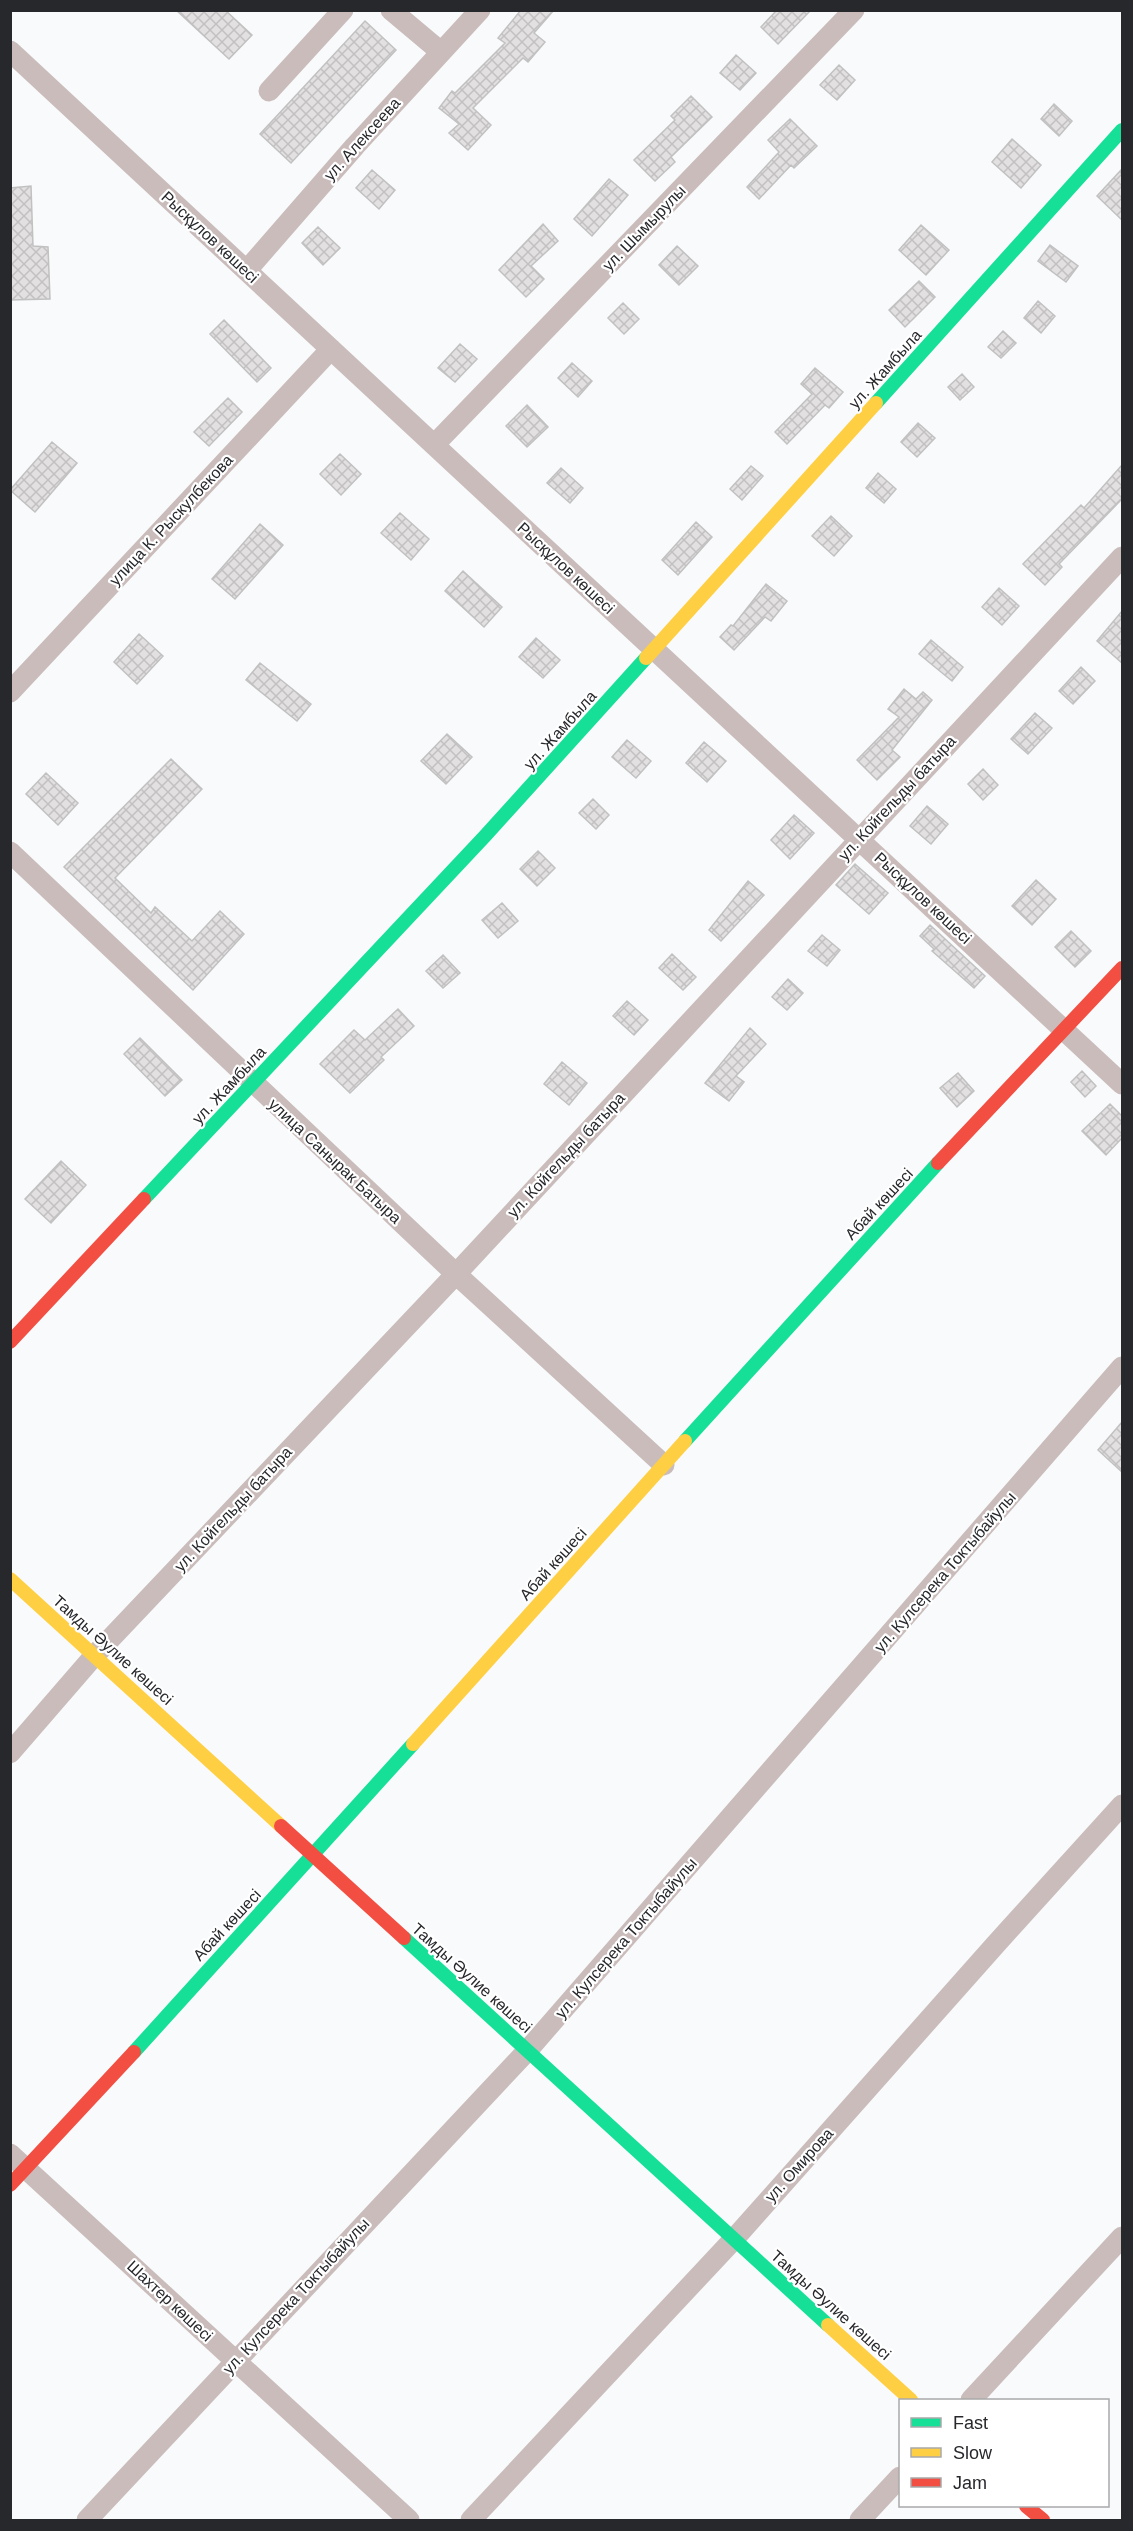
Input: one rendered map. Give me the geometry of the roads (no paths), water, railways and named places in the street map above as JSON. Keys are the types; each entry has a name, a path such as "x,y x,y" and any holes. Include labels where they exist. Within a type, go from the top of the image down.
{"street":[{"path":"269,91 343,10"},
{"path":"391,10 441,52"},
{"name":"ул. Алексеева","path":"247,270 480,10"},
{"name":"ул. Шымырулы","path":"434,445 854,10"},
{"name":"Рысқұлов көшесі","path":"10,51 1122,1084"},
{"name":"ул. Жамбыла","path":"10,1342 655,650 1122,130"},
{"name":"улица К. Рыскулбекова","path":"10,692 332,350"},
{"name":"ул. Койгельды батыра","path":"10,1753 94,1656 456,1274 1122,557"},
{"name":"улица Санырак Батыра","path":"10,852 456,1274 664,1465"},
{"name":"Абай көшесі","path":"10,2185 314,1856 664,1465 1122,968"},
{"name":"ул. Кулсерека Токтыбайулы","path":"87,2520 528,2051 1122,1367"},
{"name":"Тамды Әулие көшесі","path":"10,1580 910,2399"},
{"name":"ул. Омирова","path":"471,2520 734,2239 1122,1805"},
{"name":"Шахтер көшесі","path":"10,2154 409,2520"},
{"path":"972,2399 1122,2237"},
{"path":"860,2520 899,2478"},
{"path":"1028,2507 1043,2520"}]}
